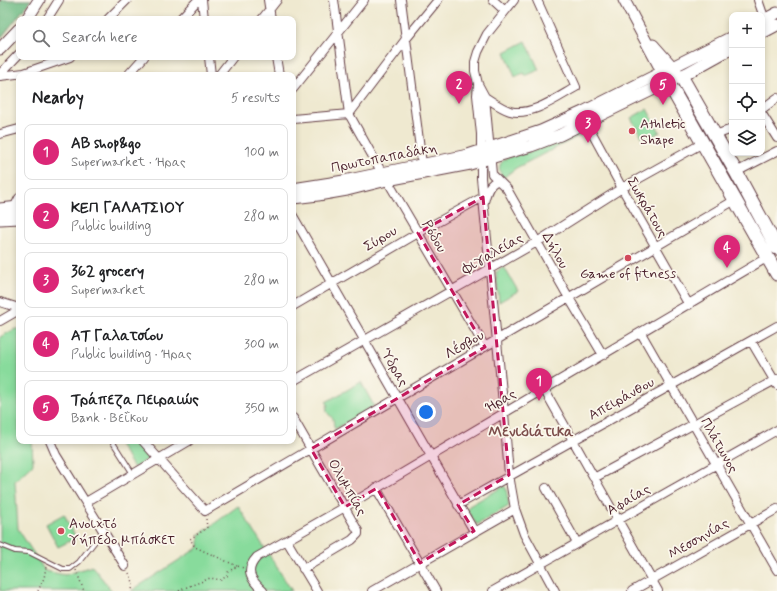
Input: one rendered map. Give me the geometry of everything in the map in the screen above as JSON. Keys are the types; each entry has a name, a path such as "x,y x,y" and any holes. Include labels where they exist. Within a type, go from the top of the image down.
{"main road":[{"path":"29,16 39,0"},
{"path":"624,0 642,33 715,135 777,248"},
{"path":"765,20 777,14"},
{"path":"765,31 777,25"},
{"path":"0,49 16,32"},
{"path":"486,155 531,146 560,135 671,74 729,38"},
{"path":"671,74 729,49"},
{"path":"671,74 703,143 777,274"},
{"name":"Πρωτοπαπαδάκη","path":"296,189 384,176 486,155 671,74"},
{"name":"Πρωτοπαπαδάκη","path":"296,198 343,190 422,164 486,155"},
{"path":"0,209 16,204"},
{"path":"0,219 16,218"}],"street":[{"path":"49,16 59,0"},
{"path":"111,16 127,0"},
{"path":"183,16 198,0"},
{"path":"202,0 204,16"},
{"path":"268,0 270,16"},
{"path":"264,16 277,0"},
{"path":"334,0 349,114"},
{"path":"296,85 364,0"},
{"path":"400,0 422,164"},
{"path":"296,119 349,114 406,39 438,0"},
{"path":"493,0 505,11"},
{"path":"486,155 481,134 475,62 487,34 514,0"},
{"path":"478,84 486,97 510,110 526,112 576,87 537,0"},
{"path":"758,0 762,12"},
{"path":"0,75 16,57"},
{"path":"27,72 61,60"},
{"path":"131,72 141,60"},
{"path":"209,60 211,72"},
{"path":"221,72 231,60"},
{"path":"276,60 278,72"},
{"path":"0,75 16,74"},
{"path":"486,97 486,155 483,197 509,475 515,509 524,534 554,591"},
{"path":"765,107 777,98"},
{"name":"Ρόδου","path":"349,114 484,347"},
{"path":"765,119 777,138"},
{"name":"Σωκράτους","path":"586,122 689,305"},
{"path":"0,134 16,130"},
{"path":"715,135 729,130"},
{"name":"Φιγαλείας","path":"296,380 537,242 622,188 703,143"},
{"path":"736,172 777,151"},
{"name":"Δήλου","path":"486,155 492,174 503,184 520,207 537,242 568,298 603,355"},
{"path":"484,208 484,201 489,188 495,181 498,181"},
{"name":"Σύρου","path":"296,304 483,197"},
{"name":"Λέσβου","path":"206,511 735,200"},
{"name":"Ύδρας","path":"296,228 332,284 474,531"},
{"name":"Ήρας","path":"250,570 250,566 257,557 345,507 768,257"},
{"path":"0,302 16,308"},
{"path":"0,321 16,311"},
{"name":"Απειράνθου","path":"458,505 509,475 777,326"},
{"name":"Πλάτωνος","path":"641,333 777,570"},
{"path":"594,478 776,381 751,341"},
{"path":"544,390 658,591"},
{"name":"Ολυμπίας","path":"296,423 358,531 358,534 352,540 303,569"},
{"name":"Αφαίας","path":"493,591 777,430"},
{"path":"51,444 56,454 125,566"},
{"path":"146,444 206,511"},
{"path":"86,502 184,444"},
{"path":"376,488 436,591"},
{"path":"546,488 577,543"},
{"name":"Μεσσηνίας","path":"632,591 777,508"},
{"path":"376,590 474,531 515,509"},
{"path":"287,541 316,591"},
{"path":"250,570 250,575 253,580 263,591"}],"lane":[{"path":"114,444 133,474"},
{"path":"0,544 15,551 29,552 63,569 70,569 75,566 103,531"}],"path":[{"path":"206,511 207,528 190,539 195,547 237,566 250,570"},
{"path":"38,591 44,578 44,568 49,563"},
{"path":"75,566 84,591"},
{"path":"125,566 133,582 132,591"},
{"path":"179,591 210,578 221,580 227,576 228,572 237,566"}],"highlighted area":[{"path":"483,197 509,475 458,505 474,531 420,563 377,488 345,507 311,449 485,347 418,233"}],"green space":[{"path":"0,0 31,0 19,16 16,16 16,19 0,38"},
{"path":"526,41 539,70 525,76 524,73 515,77 505,52"},
{"path":"647,109 660,132 644,141 631,118"},
{"path":"583,131 585,133 516,168 503,178 500,172 500,167 504,160 536,150"},
{"path":"504,267 518,291 499,302 496,272"},
{"path":"16,329 16,444 32,444 33,464 15,481 18,529 45,571 65,575 92,566 112,591 0,591 0,337"},
{"path":"361,382 374,406 335,429 333,419 327,411 328,404 326,402"},
{"path":"119,444 136,444 148,459 134,468"},
{"path":"504,486 506,488 509,506 476,524 467,510 469,506"},
{"path":"238,506 292,591 131,591 199,547 199,535"},
{"name":"Ανοιχτό γήπεδο μπάσκετ","path":"64,514 76,538 58,547 46,524"}],"place":[{"name":"ΚΕΠ ΓΑΛΑΤΣΙΟΥ","path":"459,104"},
{"name":"Τράπεζα Πειραιώς","path":"663,105"},
{"name":"Athletic Shape","path":"632,131"},
{"name":"362 grocery","path":"588,143"},
{"name":"Game of fitness","path":"628,258"},
{"name":"ΑΤ Γαλατσίου","path":"727,268"},
{"name":"AB shop&go","path":"539,401"},
{"name":"Ανοιχτό γήπεδο μπάσκετ","path":"61,531"}],"district":[{"name":"Μενιδιάτικα","path":"531,431"}]}
